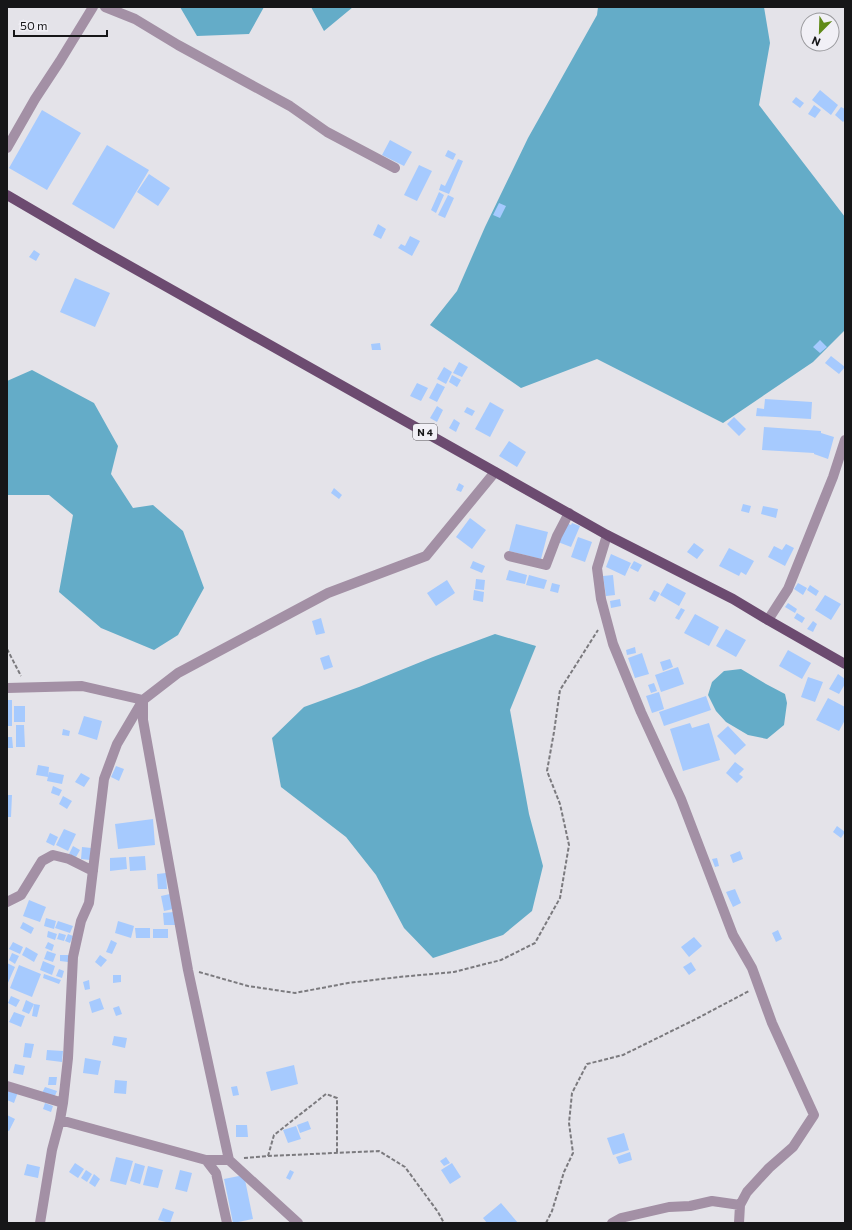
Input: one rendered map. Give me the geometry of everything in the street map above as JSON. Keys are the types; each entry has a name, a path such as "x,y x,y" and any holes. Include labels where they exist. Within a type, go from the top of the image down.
{"main road":[{"name":"N 4","path":"7,195 607,535 733,599 845,664"}],"street":[{"path":"7,148 35,99 93,7"},
{"path":"105,7 135,19 184,48 290,106 327,132 395,168"},
{"path":"768,620 788,590 833,477 845,440"},
{"path":"40,1223 52,1150 63,1103 68,1058 73,957 80,921 89,904 104,779 117,744 143,700 178,673 328,593 426,556 495,472"},
{"path":"509,556 546,565 569,513"},
{"path":"607,535 597,568 601,599 613,644 641,712 681,799 733,934 752,968 772,1023 814,1114 793,1147 769,1168 747,1192 740,1205 739,1223"},
{"path":"7,688 82,686 143,700"},
{"path":"143,700 142,720 188,970 229,1160 298,1223"},
{"path":"7,902 21,895 42,861 53,855 69,859 93,871"},
{"path":"7,1086 63,1103"},
{"path":"60,1120 206,1160 229,1160"},
{"path":"206,1160 216,1173 227,1223"},
{"path":"612,1223 622,1218 669,1207 690,1206 712,1201 740,1205"}],"path":[{"path":"188,970 248,986 295,992 348,983 454,972 501,960 535,943 560,898 569,845 560,804 547,771 560,690 606,618"},
{"path":"7,649 27,688"},
{"path":"546,1223 552,1211 564,1172 573,1153 569,1122 572,1093 587,1064 623,1055 758,986"},
{"path":"268,1156 274,1135 326,1094 337,1098 337,1153"},
{"path":"229,1160 268,1156 379,1151 405,1167 438,1212 444,1223"}],"water":[{"path":"180,7 264,7 249,34 197,36"},
{"path":"311,7 353,7 324,31"},
{"path":"598,7 764,7 770,43 759,105 845,217 845,330 813,362 723,423 597,359 521,388 430,325 457,291 485,227 528,138 597,15"},
{"path":"32,370 94,403 118,446 111,474 133,508 153,505 183,531 204,588 178,635 154,650 101,628 59,592 73,515 49,495 7,495 7,381"},
{"path":"495,634 536,646 510,710 529,814 543,866 532,911 503,935 433,958 404,928 376,875 346,837 281,787 272,738 304,707"},
{"path":"741,669 785,694 787,703 784,725 767,739 748,735 726,722 716,711 708,695 712,682 724,671"}],"building":[{"path":"820,90 838,105 831,115 812,100"},
{"path":"796,97 804,103 800,108 792,102"},
{"path":"814,105 821,110 815,118 808,114"},
{"path":"841,107 845,109 845,120 843,122 835,115"},
{"path":"42,110 81,133 47,190 9,168"},
{"path":"390,140 412,152 404,166 382,155"},
{"path":"107,145 149,170 114,229 72,204"},
{"path":"448,150 456,154 453,160 445,156"},
{"path":"458,159 463,161 449,194 439,190 441,184 445,186"},
{"path":"419,165 432,171 417,201 404,195"},
{"path":"149,174 170,188 158,206 137,192"},
{"path":"439,192 444,195 436,213 431,210"},
{"path":"448,195 454,198 445,218 438,215"},
{"path":"499,203 506,206 500,218 493,215"},
{"path":"378,224 386,229 381,239 373,235"},
{"path":"410,236 420,241 412,256 398,248 401,244 405,246"},
{"path":"34,250 40,254 36,261 29,257"},
{"path":"75,278 110,293 95,327 60,312"},
{"path":"820,340 827,347 820,353 813,347"},
{"path":"380,343 381,350 372,350 371,344"},
{"path":"831,356 845,367 839,374 825,363"},
{"path":"459,362 468,367 462,377 453,373"},
{"path":"444,367 452,372 446,384 437,379"},
{"path":"452,375 461,380 457,387 449,382"},
{"path":"417,383 428,388 421,401 410,396"},
{"path":"437,383 445,387 437,402 429,398"},
{"path":"765,399 812,402 811,419 756,416 757,408 764,409"},
{"path":"490,402 504,410 490,437 475,429"},
{"path":"437,406 443,410 437,422 430,418"},
{"path":"467,407 475,411 472,416 464,412"},
{"path":"734,417 746,429 739,436 727,424"},
{"path":"454,419 460,423 456,432 449,428"},
{"path":"764,427 821,431 821,433 834,437 828,459 814,453 762,450"},
{"path":"509,441 526,452 517,467 499,456"},
{"path":"459,483 464,486 461,492 456,490"},
{"path":"334,488 342,495 339,499 331,493"},
{"path":"743,504 751,506 749,513 741,511"},
{"path":"763,506 778,509 776,518 761,514"},
{"path":"470,518 486,530 472,549 456,537"},
{"path":"566,523 571,525 572,523 580,526 571,547 558,542"},
{"path":"516,524 548,532 541,559 509,551"},
{"path":"578,537 592,542 585,562 571,557"},
{"path":"694,543 704,550 697,559 687,552"},
{"path":"786,544 794,548 785,566 768,557 774,546 782,550"},
{"path":"729,548 754,561 746,575 741,572 739,576 719,566"},
{"path":"611,554 631,563 625,576 606,567"},
{"path":"473,561 485,566 482,573 470,568"},
{"path":"634,561 642,565 638,572 630,568"},
{"path":"509,570 527,575 525,584 506,580"},
{"path":"529,575 547,580 544,589 526,585"},
{"path":"613,575 615,595 606,596 603,576"},
{"path":"476,579 485,580 484,590 475,589"},
{"path":"447,580 455,593 436,606 427,593"},
{"path":"552,583 560,585 558,593 550,591"},
{"path":"667,583 686,593 679,606 660,595"},
{"path":"798,583 807,588 803,595 794,589"},
{"path":"810,585 819,591 816,596 807,590"},
{"path":"474,590 484,592 483,602 473,600"},
{"path":"654,590 660,593 655,602 649,599"},
{"path":"825,595 841,604 831,620 815,610"},
{"path":"620,599 621,606 611,608 610,601"},
{"path":"788,603 797,609 795,613 785,607"},
{"path":"681,608 685,610 679,620 675,618"},
{"path":"797,613 805,618 802,623 794,618"},
{"path":"695,614 719,627 709,646 684,633"},
{"path":"321,618 325,633 316,635 312,621"},
{"path":"813,621 817,624 813,632 807,629"},
{"path":"726,629 746,640 736,657 716,646"},
{"path":"635,647 636,653 627,655 626,650"},
{"path":"788,650 811,663 802,679 779,666"},
{"path":"642,653 649,674 635,678 628,658"},
{"path":"329,655 333,667 324,670 320,658"},
{"path":"670,659 673,667 663,671 660,662"},
{"path":"678,667 684,684 661,692 655,675"},
{"path":"838,674 845,679 845,684 839,694 829,689"},
{"path":"808,677 823,682 815,702 801,697"},
{"path":"654,683 657,691 651,693 648,685"},
{"path":"659,692 664,709 652,713 646,696"},
{"path":"706,696 711,710 664,726 659,712"},
{"path":"828,698 845,707 845,720 839,731 816,720"},
{"path":"7,700 12,700 12,726 7,726"},
{"path":"14,706 25,706 25,722 14,722"},
{"path":"84,716 102,721 97,740 78,734"},
{"path":"690,723 692,728 709,723 720,760 683,771 670,729"},
{"path":"16,725 24,725 25,747 16,747"},
{"path":"728,726 746,745 735,755 717,736"},
{"path":"63,729 70,731 69,736 62,735"},
{"path":"7,737 12,737 13,748 7,748"},
{"path":"735,762 744,769 739,774 743,777 737,783 726,773"},
{"path":"38,765 49,767 48,777 36,775"},
{"path":"116,766 124,769 119,781 111,777"},
{"path":"49,772 64,775 62,784 47,781"},
{"path":"81,773 90,778 84,787 75,782"},
{"path":"53,786 62,790 59,796 51,793"},
{"path":"7,795 12,795 11,817 7,817"},
{"path":"63,796 72,801 67,809 59,804"},
{"path":"153,819 155,845 118,849 115,824"},
{"path":"837,826 845,832 841,838 833,832"},
{"path":"64,829 76,834 68,851 56,845"},
{"path":"50,833 58,837 54,846 46,842"},
{"path":"73,846 80,850 76,857 69,854"},
{"path":"82,847 91,848 90,860 81,859"},
{"path":"740,851 743,859 733,863 730,855"},
{"path":"145,856 146,870 130,871 129,857"},
{"path":"126,857 127,869 110,871 110,858"},
{"path":"717,858 719,866 715,867 712,859"},
{"path":"166,873 167,889 158,889 157,874"},
{"path":"735,889 741,903 733,907 726,892"},
{"path":"170,894 173,909 164,911 161,896"},
{"path":"29,900 46,907 40,922 23,916"},
{"path":"174,912 175,925 164,925 163,913"},
{"path":"46,918 56,921 54,929 44,926"},
{"path":"58,921 73,926 70,933 55,928"},
{"path":"118,921 134,926 131,938 115,933"},
{"path":"23,922 34,928 31,934 20,928"},
{"path":"135,928 150,928 150,938 136,938"},
{"path":"153,929 168,929 168,938 153,938"},
{"path":"778,930 782,939 776,942 772,933"},
{"path":"48,931 57,934 55,940 47,937"},
{"path":"59,933 66,935 64,941 57,939"},
{"path":"68,934 73,936 70,943 65,941"},
{"path":"694,937 702,946 689,957 681,947"},
{"path":"111,940 117,943 112,954 106,952"},
{"path":"13,942 23,947 20,954 9,949"},
{"path":"48,942 54,945 52,951 45,948"},
{"path":"26,947 38,954 34,962 22,955"},
{"path":"47,951 56,954 53,962 44,959"},
{"path":"12,953 19,956 15,964 9,960"},
{"path":"60,955 69,955 68,962 60,961"},
{"path":"100,955 107,960 101,967 95,962"},
{"path":"43,961 55,966 52,975 40,970"},
{"path":"691,962 696,970 689,975 683,967"},
{"path":"7,963 15,967 7,985"},
{"path":"19,965 41,974 32,997 10,988"},
{"path":"59,969 64,971 62,978 56,976"},
{"path":"44,974 61,980 59,984 43,978"},
{"path":"113,975 121,975 121,982 113,983"},
{"path":"89,980 90,989 85,990 83,982"},
{"path":"11,996 20,1000 16,1007 8,1003"},
{"path":"100,998 104,1009 92,1013 89,1002"},
{"path":"26,1000 34,1004 29,1014 22,1011"},
{"path":"34,1004 40,1005 37,1017 32,1016"},
{"path":"119,1006 122,1014 116,1016 113,1008"},
{"path":"14,1012 25,1016 21,1027 9,1022"},
{"path":"114,1036 127,1038 125,1048 112,1045"},
{"path":"25,1043 34,1044 31,1058 23,1057"},
{"path":"47,1050 63,1051 62,1062 46,1060"},
{"path":"85,1058 101,1061 98,1075 83,1073"},
{"path":"15,1064 25,1066 23,1075 13,1073"},
{"path":"294,1065 298,1084 271,1091 266,1072"},
{"path":"49,1077 57,1077 56,1085 48,1085"},
{"path":"115,1080 127,1081 126,1094 114,1093"},
{"path":"237,1086 239,1095 233,1096 231,1087"},
{"path":"45,1087 57,1091 54,1098 42,1093"},
{"path":"7,1089 18,1092 14,1103 7,1100"},
{"path":"45,1103 53,1106 51,1112 43,1109"},
{"path":"7,1115 15,1119 9,1131 7,1130"},
{"path":"308,1121 311,1129 300,1133 297,1125"},
{"path":"236,1125 247,1125 248,1137 236,1137"},
{"path":"296,1126 301,1139 288,1143 283,1130"},
{"path":"624,1133 629,1150 613,1155 607,1138"},
{"path":"630,1152 632,1160 619,1164 616,1157"},
{"path":"116,1157 133,1161 126,1185 110,1181"},
{"path":"446,1157 450,1163 444,1166 440,1161"},
{"path":"75,1163 84,1169 78,1178 69,1172"},
{"path":"135,1163 145,1166 140,1184 130,1181"},
{"path":"452,1163 461,1177 450,1184 441,1170"},
{"path":"27,1164 40,1167 38,1178 24,1175"},
{"path":"148,1166 163,1170 158,1188 143,1185"},
{"path":"86,1170 92,1174 87,1182 81,1178"},
{"path":"180,1170 192,1173 187,1192 175,1189"},
{"path":"290,1170 294,1172 290,1180 286,1178"},
{"path":"94,1174 100,1179 95,1187 89,1183"},
{"path":"244,1175 253,1219 233,1223 224,1179"},
{"path":"501,1203 518,1223 487,1223 483,1218"},
{"path":"163,1208 174,1212 170,1223 158,1220"}]}
